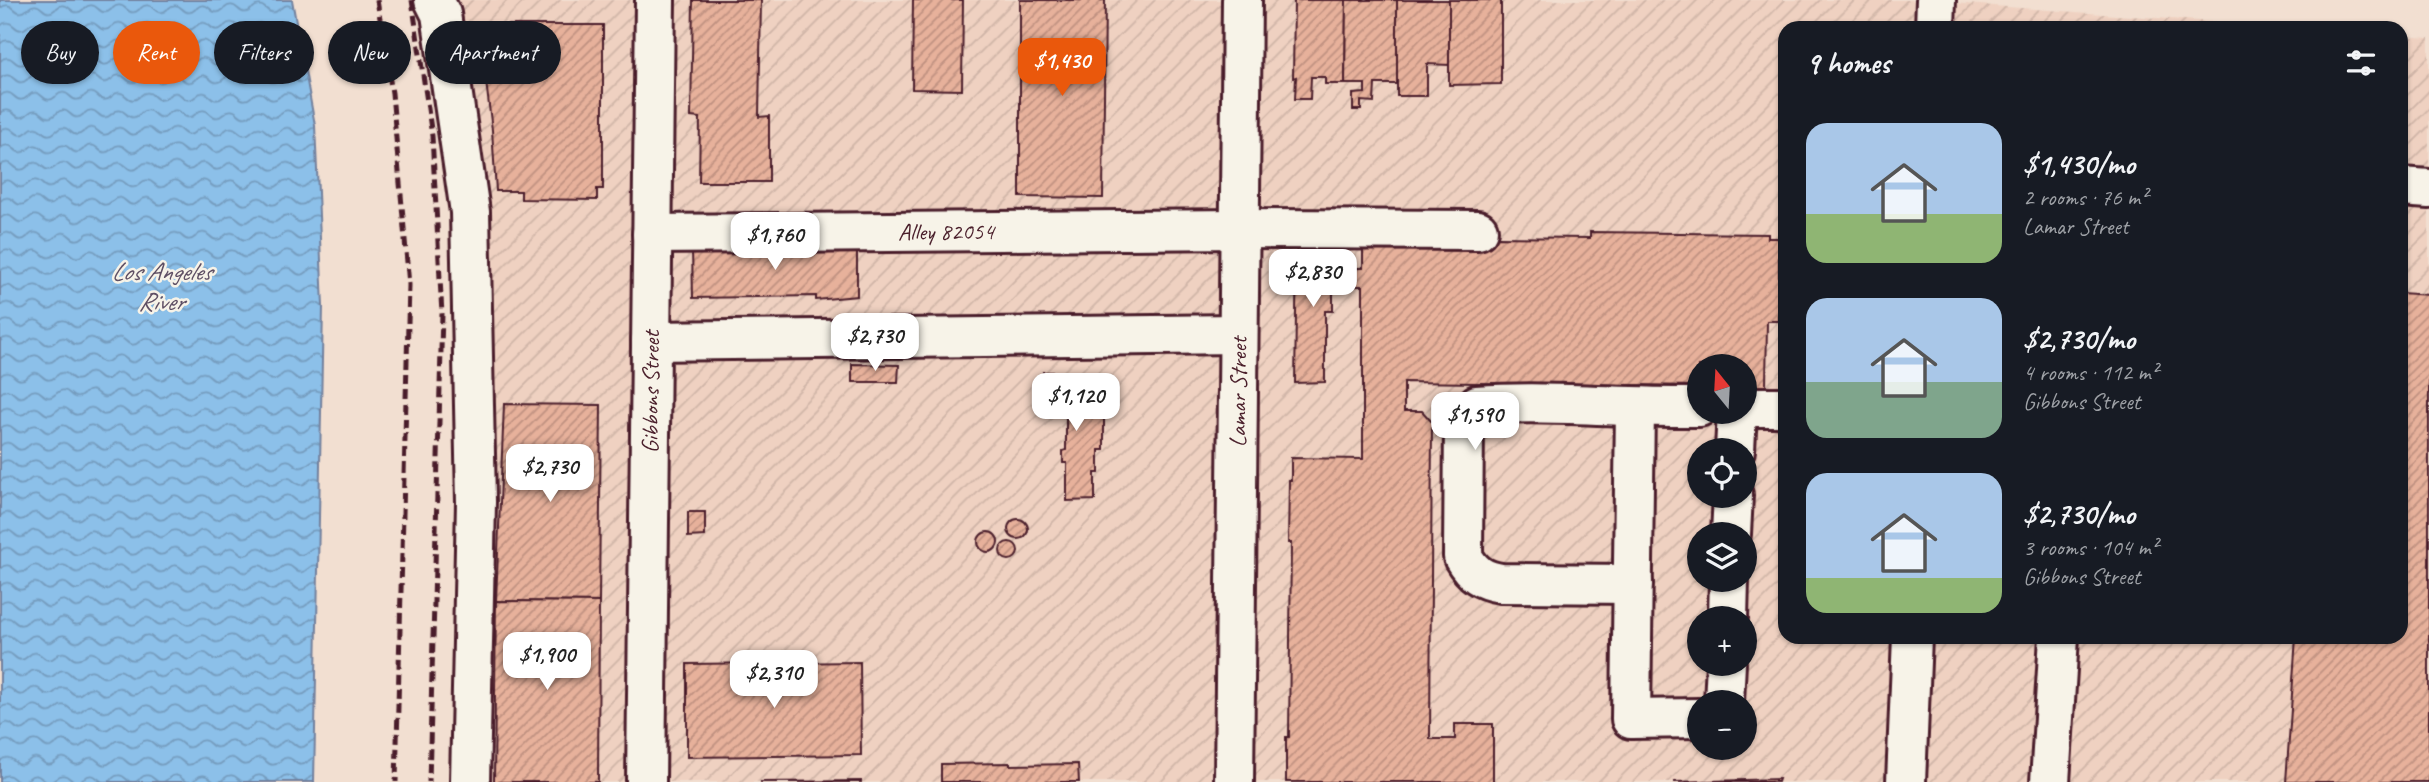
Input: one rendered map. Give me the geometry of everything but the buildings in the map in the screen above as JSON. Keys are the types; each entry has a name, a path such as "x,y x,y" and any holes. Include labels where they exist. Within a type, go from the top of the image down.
{"street":[{"path":"434,0 441,14 470,212 476,502 470,782"},
{"name":"Gibbons Street","path":"646,782 656,0"},
{"name":"Lamar Street","path":"1234,782 1242,0"},
{"path":"1935,21 1936,0"},
{"path":"2408,188 2429,189"},
{"name":"Alley 82054","path":"652,234 1240,229 1478,230"},
{"path":"651,341 1238,334"},
{"path":"1633,584 1501,583 1485,580 1471,570 1463,557 1464,420 1477,405 1505,403 1687,407"},
{"path":"1757,407 1778,407"},
{"path":"1635,408 1631,719 1687,718"},
{"path":"1906,782 1912,644"},
{"path":"2050,782 2059,644"}],"shaded area":[{"path":"442,0 1911,0 2199,21 1778,21 1778,644 2408,644 2408,36 2429,38 2429,782 457,782 470,313 450,84 561,84 561,21 444,21"}],"water":[{"name":"Los Angeles River","path":"0,0 292,0 296,21 214,21 214,84 307,84 315,125 323,306 314,782 0,782"}],"railway":[{"path":"377,0 392,93 409,285 396,782"},
{"path":"412,0 432,136 442,314 429,782"}]}
